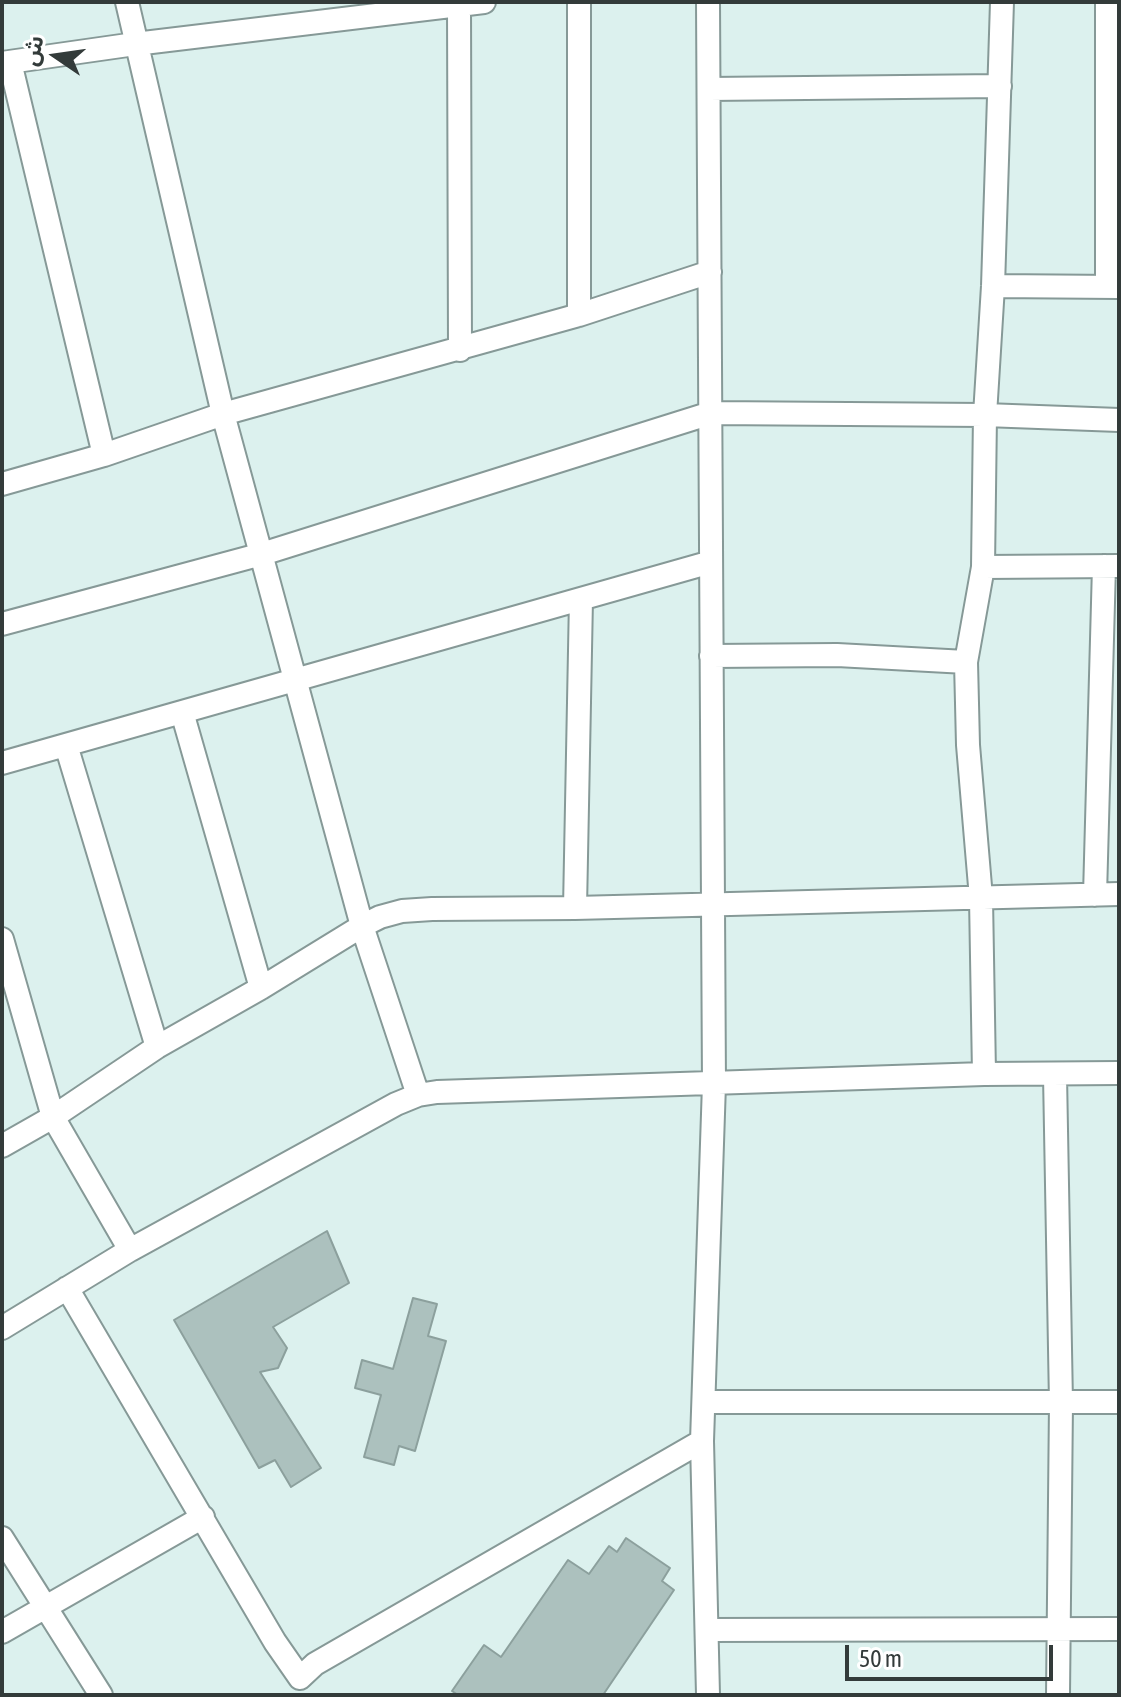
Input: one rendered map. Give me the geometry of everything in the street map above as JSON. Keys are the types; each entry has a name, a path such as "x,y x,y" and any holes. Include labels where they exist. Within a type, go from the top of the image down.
{"street":[{"path":"127,2 223,414 362,926 418,1095"},
{"path":"104,455 6,63 401,7 484,2"},
{"path":"579,2 579,315"},
{"path":"708,2 714,1084 702,1441 708,1695"},
{"path":"984,1074 981,898 968,745 966,662 983,567 985,415 993,286 1002,2"},
{"path":"993,286 1113,286 1107,2"},
{"path":"459,5 460,350"},
{"path":"709,89 1000,86"},
{"path":"2,484 104,455 223,414 460,350 710,272"},
{"path":"2,624 262,554 711,413 985,415 1119,420"},
{"path":"2,763 711,562"},
{"path":"983,567 1111,566 1095,895"},
{"path":"575,908 581,599"},
{"path":"711,656 837,655 966,662"},
{"path":"182,712 261,988"},
{"path":"66,745 157,1047"},
{"path":"2,1146 53,1117 157,1047 362,926 402,911 1119,894"},
{"path":"2,939 53,1117 130,1250"},
{"path":"2,1328 130,1250 396,1104 418,1095 984,1074 1119,1073"},
{"path":"1055,1075 1061,1403 1058,1695"},
{"path":"67,1288 203,1517 298,1687 315,1664 702,1441"},
{"path":"705,1402 1119,1402"},
{"path":"2,1632 203,1517"},
{"path":"2,1538 101,1695"},
{"path":"707,1630 1119,1629"}],"building":[{"path":"327,1231 349,1283 273,1327 287,1348 278,1368 260,1372 321,1468 291,1487 275,1460 259,1468 174,1320"},
{"path":"413,1298 437,1304 428,1336 446,1341 415,1451 399,1446 394,1465 364,1457 381,1395 355,1388 362,1360 393,1369"},
{"path":"626,1538 670,1568 662,1581 674,1590 603,1695 458,1695 452,1691 484,1645 501,1657 568,1560 589,1574 609,1546 617,1552"}]}
